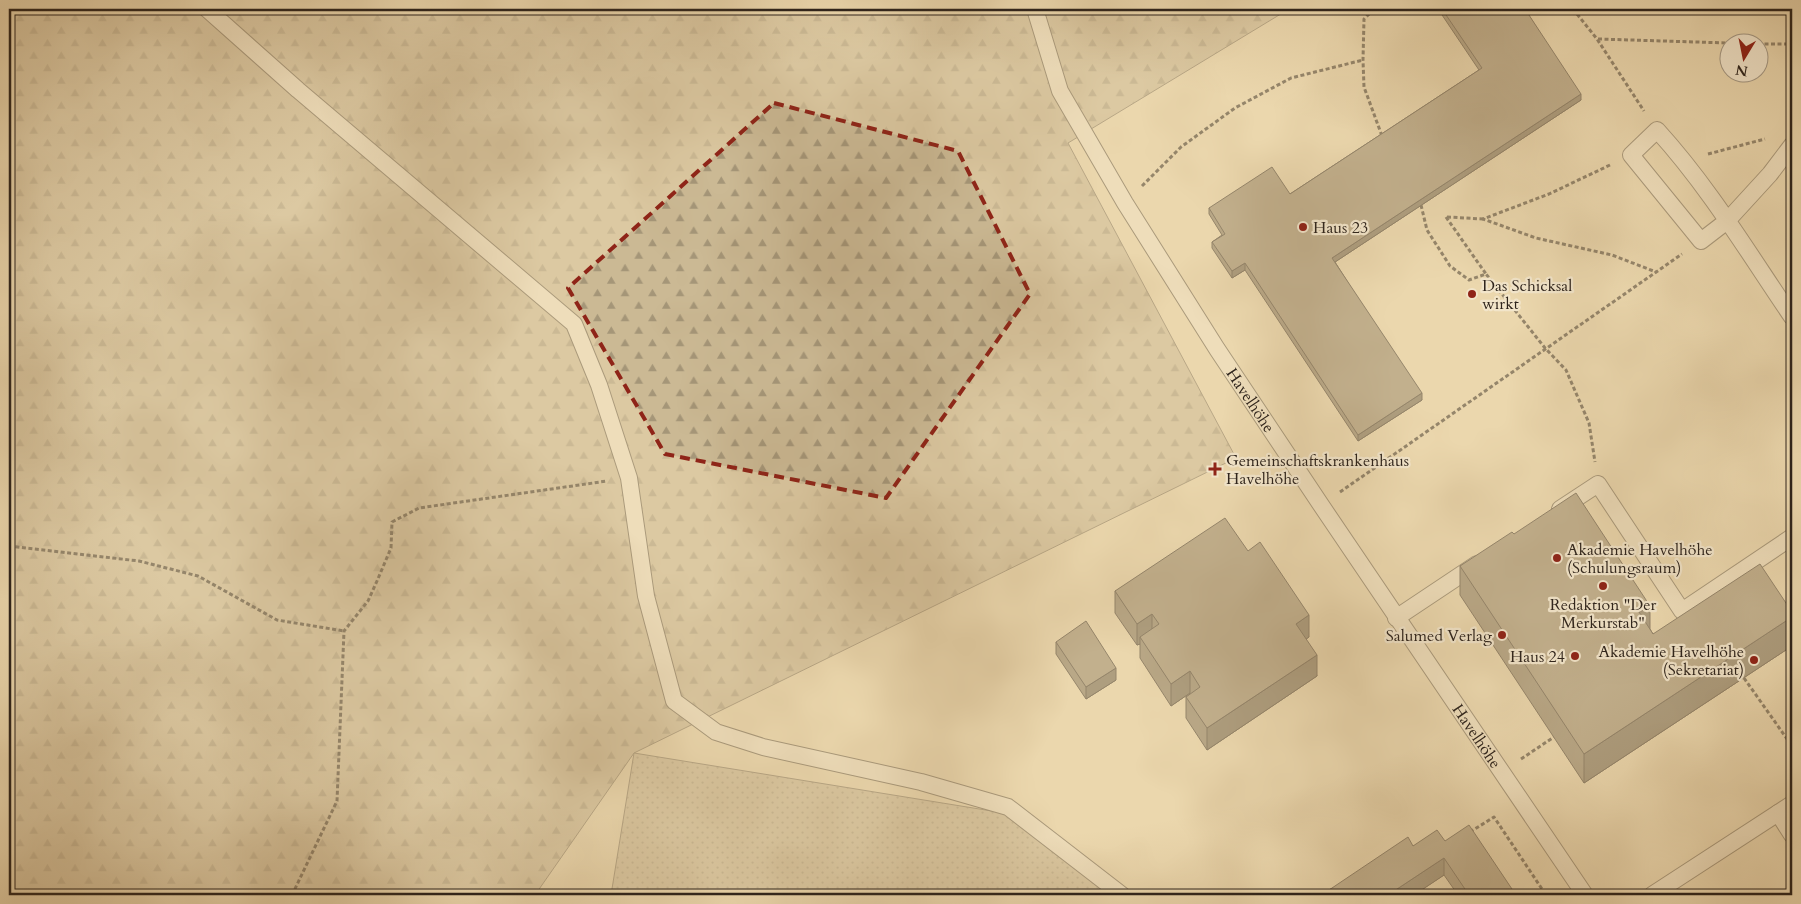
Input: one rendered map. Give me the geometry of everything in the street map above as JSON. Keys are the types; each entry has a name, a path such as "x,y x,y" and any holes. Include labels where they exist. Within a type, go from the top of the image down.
{"lane":[{"path":"207,9 305,96 574,324 599,385 628,478 646,596 674,701 716,732 763,747 921,782 1008,807 1122,895"},
{"name":"Havelhöhe","path":"1035,9 1060,91 1125,203 1217,349 1321,506 1585,895"},
{"path":"1792,145 1770,174 1727,221 1701,241 1630,155 1657,130 1684,160 1727,221 1792,317"},
{"path":"1549,516 1598,484 1682,611 1792,537"},
{"path":"1396,618 1493,554"},
{"path":"1652,895 1792,804"},
{"path":"1778,813 1792,835"}],"path":[{"path":"1374,9 1364,19 1362,60 1364,87 1383,139"},
{"path":"1573,9 1597,40 1657,130"},
{"path":"1597,40 1718,43"},
{"path":"1768,44 1792,44"},
{"path":"1125,203 1181,147 1235,108 1291,78 1362,60"},
{"path":"1684,160 1774,137"},
{"path":"1483,220 1549,194 1630,155"},
{"path":"1421,206 1427,230 1450,266 1469,280 1486,274"},
{"path":"1598,484 1589,423 1566,370 1545,348 1486,274 1446,217 1483,220 1536,238 1612,255 1656,272"},
{"path":"1321,506 1701,241"},
{"path":"292,895 337,801 344,631 368,601 377,581 391,548 392,522 419,508 628,478"},
{"path":"9,546 139,561 198,576 277,620 344,631"},
{"path":"1744,678 1792,746"},
{"path":"1501,772 1554,737"},
{"path":"1462,837 1494,817 1546,895"}],"highlighted area":[{"path":"774,103 958,151 1030,294 886,498 665,454 568,288"}],"green space":[{"path":"9,9 1289,9 1068,143 1236,458 634,753 535,895 9,895"},
{"path":"634,753 1004,813 1109,895 611,895"}],"building":[{"name":"Haus 23","path":"1442,9 1525,9 1581,94 1332,258 1422,393 1358,435 1245,263 1232,271 1212,242 1225,234 1209,208 1272,167 1290,194 1482,68"},
{"name":"Haus 24","path":"1576,493 1650,606 1639,612 1653,634 1760,564 1792,612 1792,617 1584,754 1460,566 1512,532 1514,534"},
{"path":"1225,518 1248,551 1260,542 1309,615 1296,624 1317,655 1207,728 1186,697 1200,687 1190,671 1171,684 1140,637 1159,624 1152,614 1137,624 1115,591"},
{"path":"1086,621 1116,668 1086,687 1056,642"},
{"path":"1469,825 1516,895 1469,895 1444,858 1388,895 1332,895 1329,890 1408,837 1413,846 1437,830 1445,841"}],"place":[{"name":"Haus 23","path":"1303,227"},
{"name":"Das Schicksal wirkt","path":"1472,294"},
{"name":"Gemeinschaftskrankenhaus Havelhöhe","path":"1215,469"},
{"name":"Akademie Havelhöhe (Schulungsraum)","path":"1557,558"},
{"name":"Redaktion \"Der Merkurstab\"","path":"1603,586"},
{"name":"Salumed Verlag","path":"1502,635"},
{"name":"Haus 24","path":"1575,656"},
{"name":"Akademie Havelhöhe (Sekretariat)","path":"1754,660"}]}
